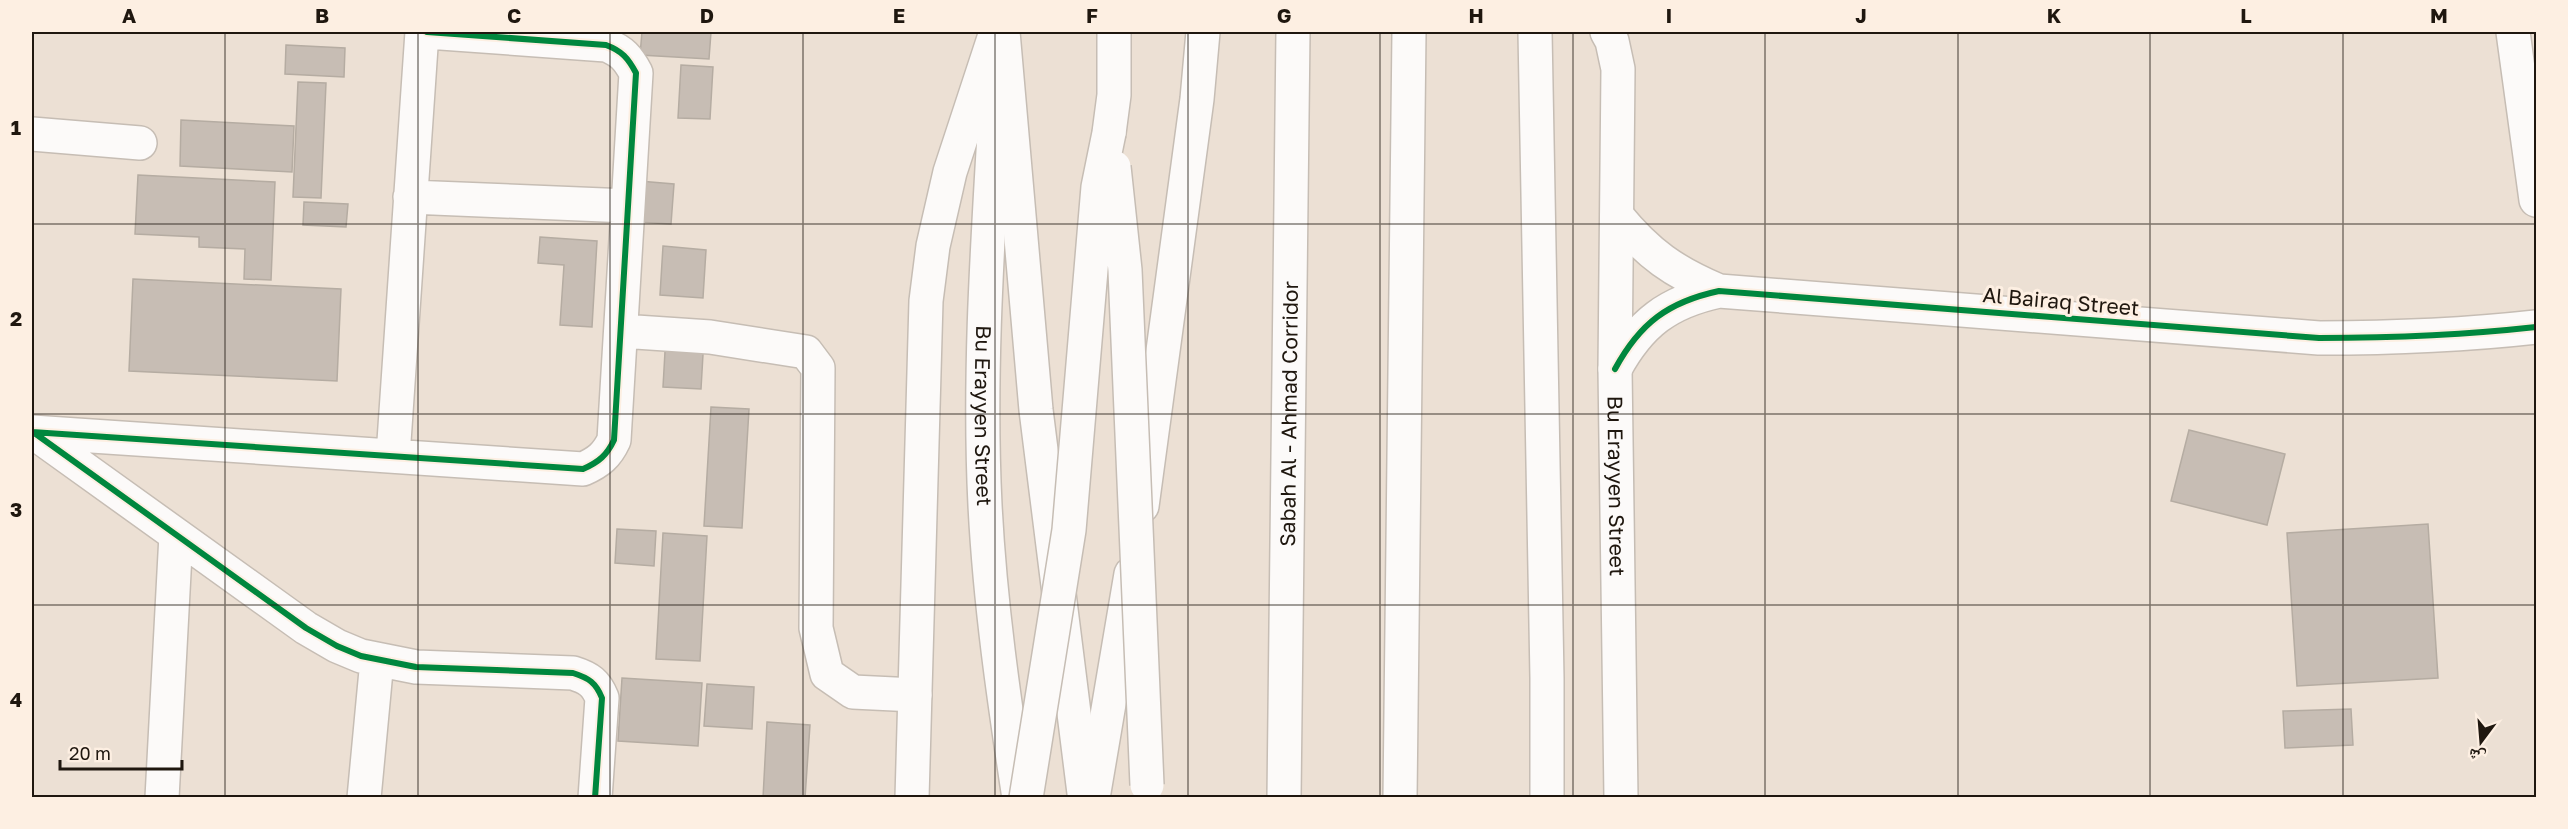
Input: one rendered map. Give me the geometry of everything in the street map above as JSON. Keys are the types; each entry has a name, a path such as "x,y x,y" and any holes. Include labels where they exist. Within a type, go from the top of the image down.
{"main road":[{"path":"393,456 422,32"},
{"path":"32,432 583,469 597,464 608,453 614,440 636,73 629,60 619,50 606,45 427,32"},
{"path":"912,798 926,301 933,246 950,172 996,32"},
{"path":"1002,32 1036,410 1084,798"},
{"name":"Bu Erayyen Street","path":"1002,32 985,297 985,503 991,603 1019,798"},
{"path":"1026,798 1069,530 1098,187 1114,95 1114,32"},
{"path":"1093,798 1150,459 1197,99 1203,32"},
{"name":"Sabah Al - Ahmad Corridor","path":"1284,798 1293,32"},
{"path":"1400,798 1409,32"},
{"path":"1535,32 1547,678 1547,798"},
{"name":"Bu Erayyen Street","path":"1610,35 1618,69 1616,369 1621,798"},
{"path":"2513,42 2536,200"},
{"path":"1109,133 1125,270 1147,791"},
{"path":"32,134 140,143"},
{"path":"410,197 628,206"},
{"name":"Al Bairaq Street","path":"1617,216 1638,241 1662,262 1689,279 1719,291"},
{"name":"Al Bairaq Street","path":"1616,369 1640,331 1657,316 1676,304 1719,291 2319,338 2457,335 2536,327"},
{"path":"621,331 710,337 806,352 818,368 816,628 827,674 853,692 915,695"},
{"path":"32,432 306,628 337,646 377,660 416,667 573,673 586,677 597,686 602,698 595,798"},
{"path":"162,798 176,535"},
{"path":"364,798 377,660"}],"building":[{"path":"642,32 711,32 709,59 640,55"},
{"path":"286,45 345,48 344,77 285,74"},
{"path":"681,65 713,67 710,119 678,118"},
{"path":"298,82 326,83 321,198 293,197"},
{"path":"181,120 294,126 292,172 180,166"},
{"path":"138,175 275,182 271,280 244,279 245,249 199,247 199,237 135,234"},
{"path":"639,181 674,184 671,224 636,222"},
{"path":"304,202 348,204 346,227 303,225"},
{"path":"540,237 597,241 592,327 560,325 564,265 538,263"},
{"path":"663,246 706,250 703,298 660,295"},
{"path":"133,279 341,289 337,381 129,371"},
{"path":"666,334 704,337 701,389 663,387"},
{"path":"711,407 749,409 742,528 704,526"},
{"path":"2189,430 2285,454 2267,525 2171,501"},
{"path":"2428,524 2438,678 2297,686 2287,533"},
{"path":"617,529 656,531 654,566 615,563"},
{"path":"663,533 707,536 700,661 656,659"},
{"path":"622,678 702,683 698,746 618,741"},
{"path":"707,684 754,687 752,729 704,726"},
{"path":"2351,709 2353,745 2285,748 2283,711"},
{"path":"767,722 810,725 805,798 763,798"}],"cycle path":[{"path":"32,432 583,469 602,458 614,440 636,73 624,56 606,45 427,32"},
{"path":"1615,369 1635,339 1657,317 1685,301 1719,291 2319,338 2428,336 2536,327"},
{"path":"33,432 306,628 337,646 361,656 416,667 573,673 588,679 597,688 602,698 595,798"}]}
